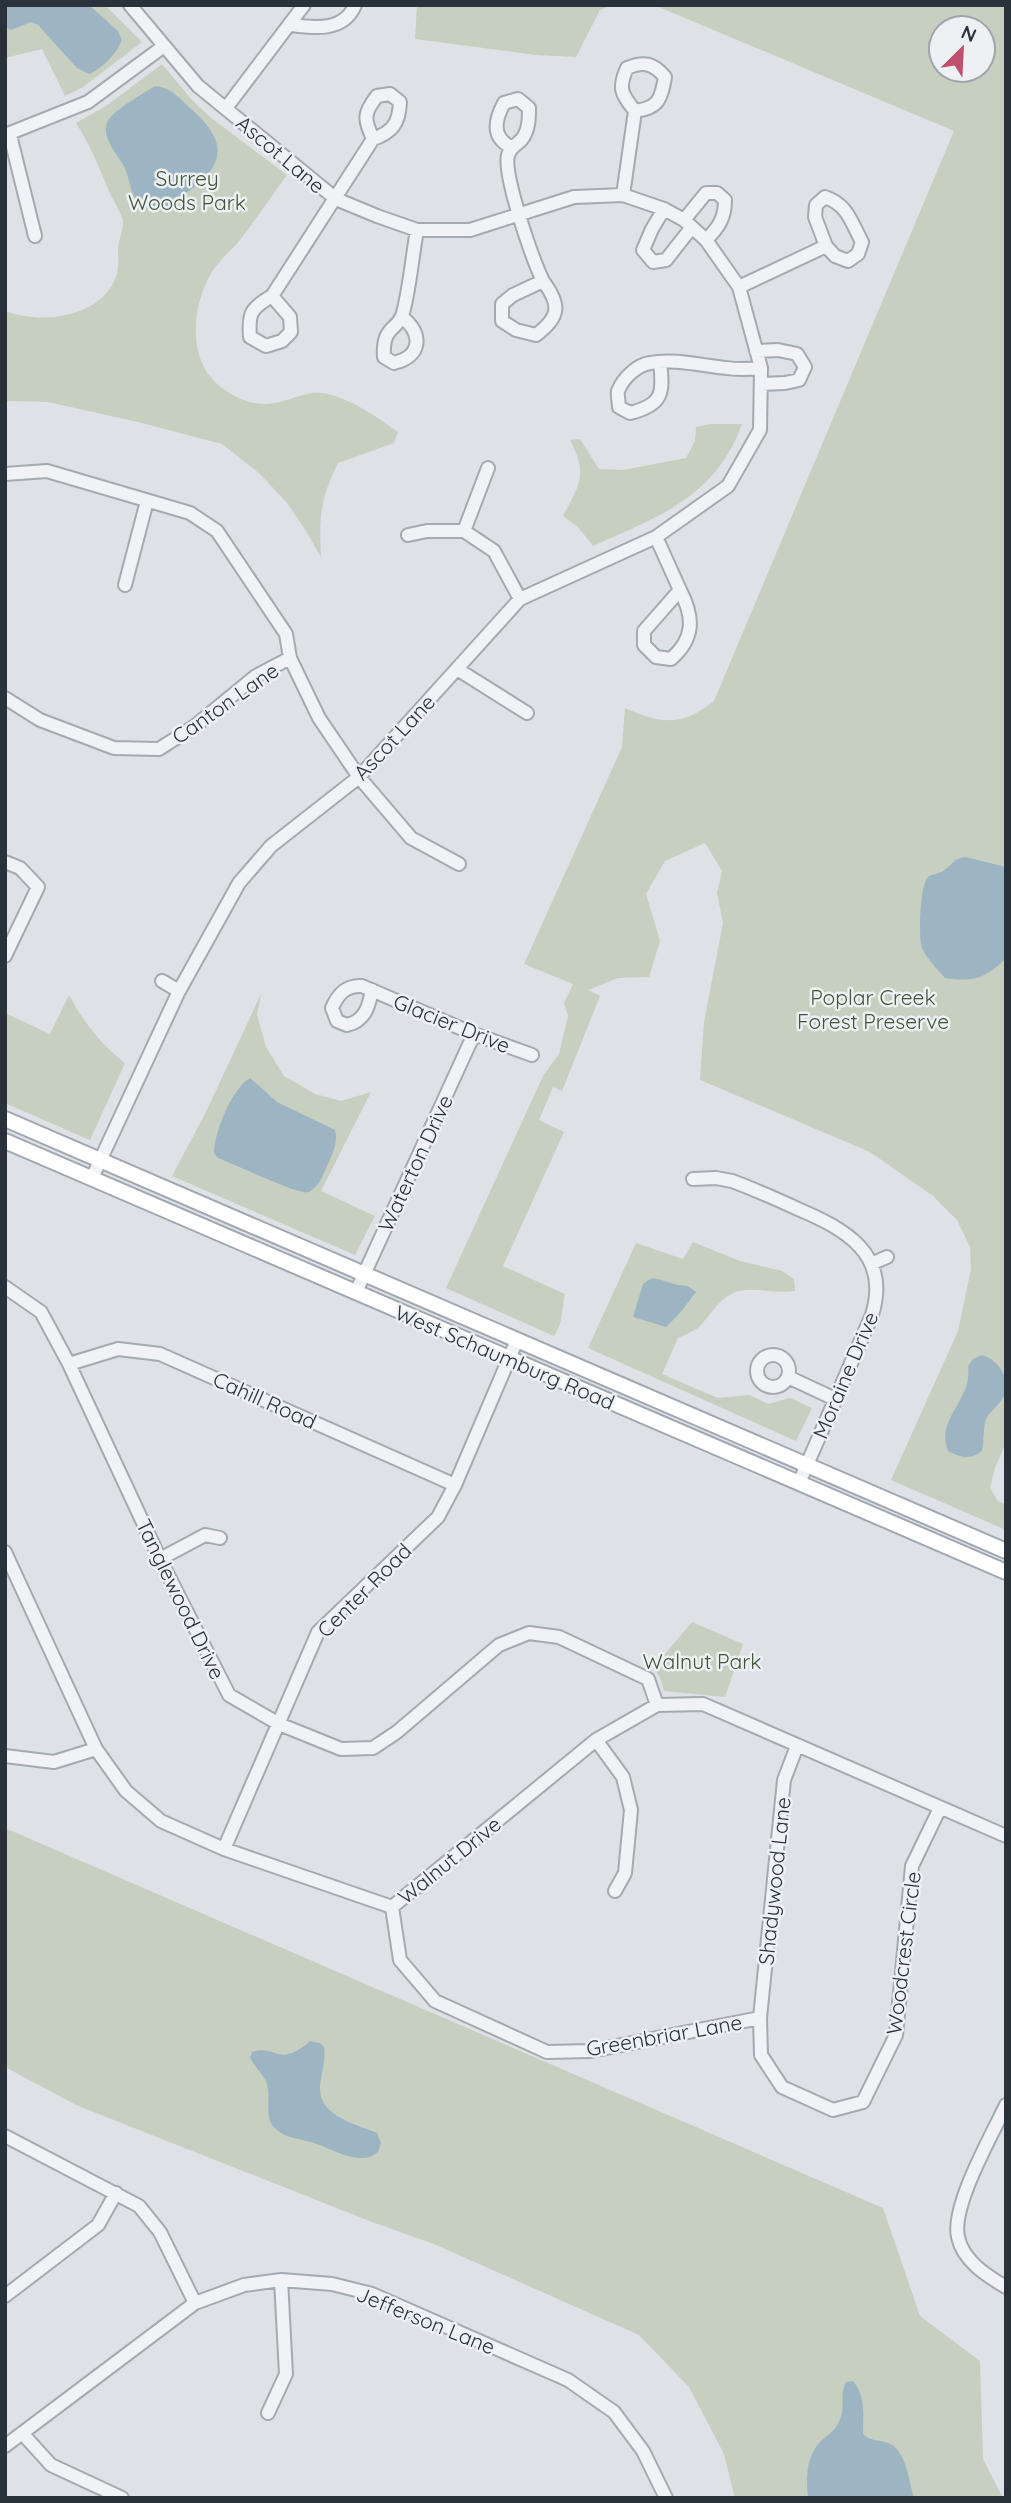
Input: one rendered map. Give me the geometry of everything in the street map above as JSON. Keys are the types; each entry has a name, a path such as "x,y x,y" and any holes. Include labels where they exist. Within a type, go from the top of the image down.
{"main road":[{"name":"West Schaumburg Road","path":"5,1119 1006,1551"},
{"name":"West Schaumburg Road","path":"5,1141 1006,1572"}],"street":[{"name":"Ascot Lane","path":"92,1178 179,991 239,883 271,846 359,777 520,599 656,537 728,486 760,430 761,368 739,287 706,240 688,223 664,209 623,195 573,197 470,230 417,230 336,199 198,86 130,5"},
{"name":"Ascot Lane","path":"226,108 304,5"},
{"path":"291,25 324,29 341,20 355,5"},
{"path":"35,236 8,135 88,102 164,46"},
{"path":"623,195 635,111"},
{"name":"Ascot Lane","path":"272,296 373,139"},
{"path":"511,147 507,159 518,215 543,281 553,294 556,308 551,324 536,335 516,330 502,321 502,304 513,295 543,281"},
{"path":"664,209 643,250 653,262 666,260 706,193 718,193 725,200 725,215 718,228 706,240"},
{"path":"825,197 839,202 862,242 858,254 848,261 835,256 826,246 815,217 816,205 825,197"},
{"path":"402,317 417,230"},
{"path":"739,287 826,246"},
{"path":"756,351 778,350 797,354 805,367 799,380 761,384"},
{"path":"660,363 732,369 761,368"},
{"path":"464,531 488,467"},
{"path":"5,474 47,471 190,513 217,531 286,634 290,658 319,718 359,777 411,838 459,864"},
{"path":"125,585 147,501"},
{"path":"408,535 427,531 464,531 494,551 520,599"},
{"path":"656,537 680,590 690,613 690,629 682,649 671,659 656,657 643,645 644,631 680,590"},
{"name":"Canton Lane","path":"5,698 40,720 114,748 159,749 195,726 256,676 290,658"},
{"path":"457,669 527,713"},
{"path":"5,862 20,868 37,887 5,956"},
{"path":"162,981 179,991"},
{"name":"Glacier Drive","path":"372,990 474,1034 532,1055"},
{"name":"Waterton Drive","path":"356,1292 474,1034"},
{"path":"693,1179 716,1178 732,1181 835,1225 852,1238 868,1255 872,1264 887,1257"},
{"name":"Moraine Drive","path":"799,1483 876,1303 877,1286 872,1264"},
{"name":"Tanglewood Drive","path":"5,1287 41,1312 69,1364 160,1559 229,1695 279,1724 341,1749 373,1748 397,1732 499,1645 529,1633 559,1637 648,1679 657,1705"},
{"name":"Center Road","path":"224,1849 318,1632 438,1517 455,1485 517,1340"},
{"name":"Cahill Road","path":"69,1364 118,1349 160,1353 455,1485"},
{"path":"788,1377 835,1399"},
{"path":"160,1559 205,1535 220,1538"},
{"name":"Walnut Drive","path":"5,1552 96,1749 126,1791 160,1821 224,1849 392,1907 596,1740 657,1705 703,1704 1006,1836"},
{"path":"596,1740 623,1777 631,1810 625,1873 615,1891"},
{"name":"Shadywood Lane","path":"760,2018 783,1780 797,1746"},
{"path":"5,1756 54,1762 96,1749"},
{"name":"Woodcrest Circle","path":"760,2018 761,2055 782,2087 833,2110 863,2102 896,2035 912,1866 940,1808"},
{"name":"Greenbriar Lane","path":"392,1907 400,1960 435,2001 547,2052 591,2051 760,2018"},
{"path":"1006,2105 959,2206 958,2237 970,2261 1006,2287"},
{"path":"5,2136 139,2206 160,2232 195,2303"},
{"path":"5,2296 99,2225 116,2193"},
{"path":"268,2413 286,2374 281,2280"},
{"name":"Jefferson Lane","path":"5,2446 195,2303 244,2285 281,2280 332,2284 372,2294 568,2380 614,2412 643,2451 666,2498"},
{"path":"22,2433 51,2465 122,2498"}],"green space":[{"path":"5,5 105,5 142,42 83,87 65,96 42,49 5,58"},
{"path":"417,5 612,5 600,10 576,57 536,55 415,39"},
{"name":"Poplar Creek Forest Preserve","path":"654,5 1006,5 1006,1443 990,1488 998,1501 1006,1504 1006,1530 891,1480 958,1331 971,1269 970,1247 957,1220 933,1196 870,1152 700,1080 704,1022 723,923 717,893 722,871 705,843 665,861 646,894 660,941 649,977 618,978 588,990 600,996 562,1091 553,1087 539,1120 564,1132 503,1266 565,1294 557,1331 554,1336 446,1288 543,1076 559,1054 568,1016 564,1003 573,984 524,964 622,747 625,708 661,720 671,720 692,715 714,701 954,131"},
{"name":"Surrey Woods Park","path":"162,64 210,117 287,175 240,240 215,268 200,298 196,342 205,370 219,386 245,401 272,404 307,394 323,393 346,400 398,432 394,443 338,463 322,508 321,557 287,503 260,474 222,444 48,402 5,401 5,311 36,317 70,314 99,300 110,289 117,274 123,220 91,149 76,123 106,106"},
{"path":"742,424 731,449 717,470 682,502 593,546 578,527 563,516 580,479 579,462 570,440 580,439 599,469 623,470 686,458 695,441 696,427"},
{"path":"261,994 257,1015 266,1047 284,1076 315,1094 341,1101 371,1092 321,1191 375,1216 355,1255 172,1176 206,1112"},
{"path":"69,995 93,1032 125,1063 90,1140 5,1103 5,1013 50,1034"},
{"path":"693,1242 740,1261 782,1271 794,1279 795,1291 746,1290 732,1293 698,1328 678,1338 662,1374 718,1398 749,1395 768,1404 790,1398 812,1408 796,1441 588,1348 636,1243 683,1259"},
{"name":"Walnut Park","path":"692,1622 743,1644 725,1697 664,1691 660,1677 653,1668"},
{"path":"5,1828 883,2208 920,2316 980,2361 983,2459 1003,2498 735,2498 724,2454 689,2387 639,2335 434,2244 76,2105 5,2067"}],"water":[{"path":"5,5 89,5 118,31 122,40 108,60 89,74 77,68 38,25 31,22 11,30 5,27"},
{"path":"155,86 175,94 208,126 216,141 217,155 213,167 204,179 159,211 144,207 136,200 125,168 106,135 107,123 114,113"},
{"path":"965,857 1006,867 1006,958 985,975 963,980 945,978 929,960 922,948 920,923 923,890 928,877"},
{"path":"250,1078 277,1102 335,1130 331,1157 320,1180 309,1192 293,1189 266,1178 218,1158 214,1153 225,1112 237,1091"},
{"path":"652,1278 688,1286 696,1292 666,1327 633,1317 643,1284"},
{"path":"982,1355 988,1357 1001,1370 1006,1382 1005,1394 985,1422 982,1451 970,1457 962,1456 948,1451 946,1429 965,1389 968,1366 973,1359"},
{"path":"310,2041 320,2043 324,2047 321,2097 326,2106 341,2118 377,2133 381,2143 378,2152 371,2156 351,2157 288,2136 273,2126 268,2113 267,2084 250,2057 252,2052 260,2050 284,2055"},
{"path":"853,2381 862,2400 863,2434 894,2446 899,2452 914,2498 808,2498 807,2474 810,2459 817,2446 838,2423 842,2414 844,2387 846,2382"}]}
